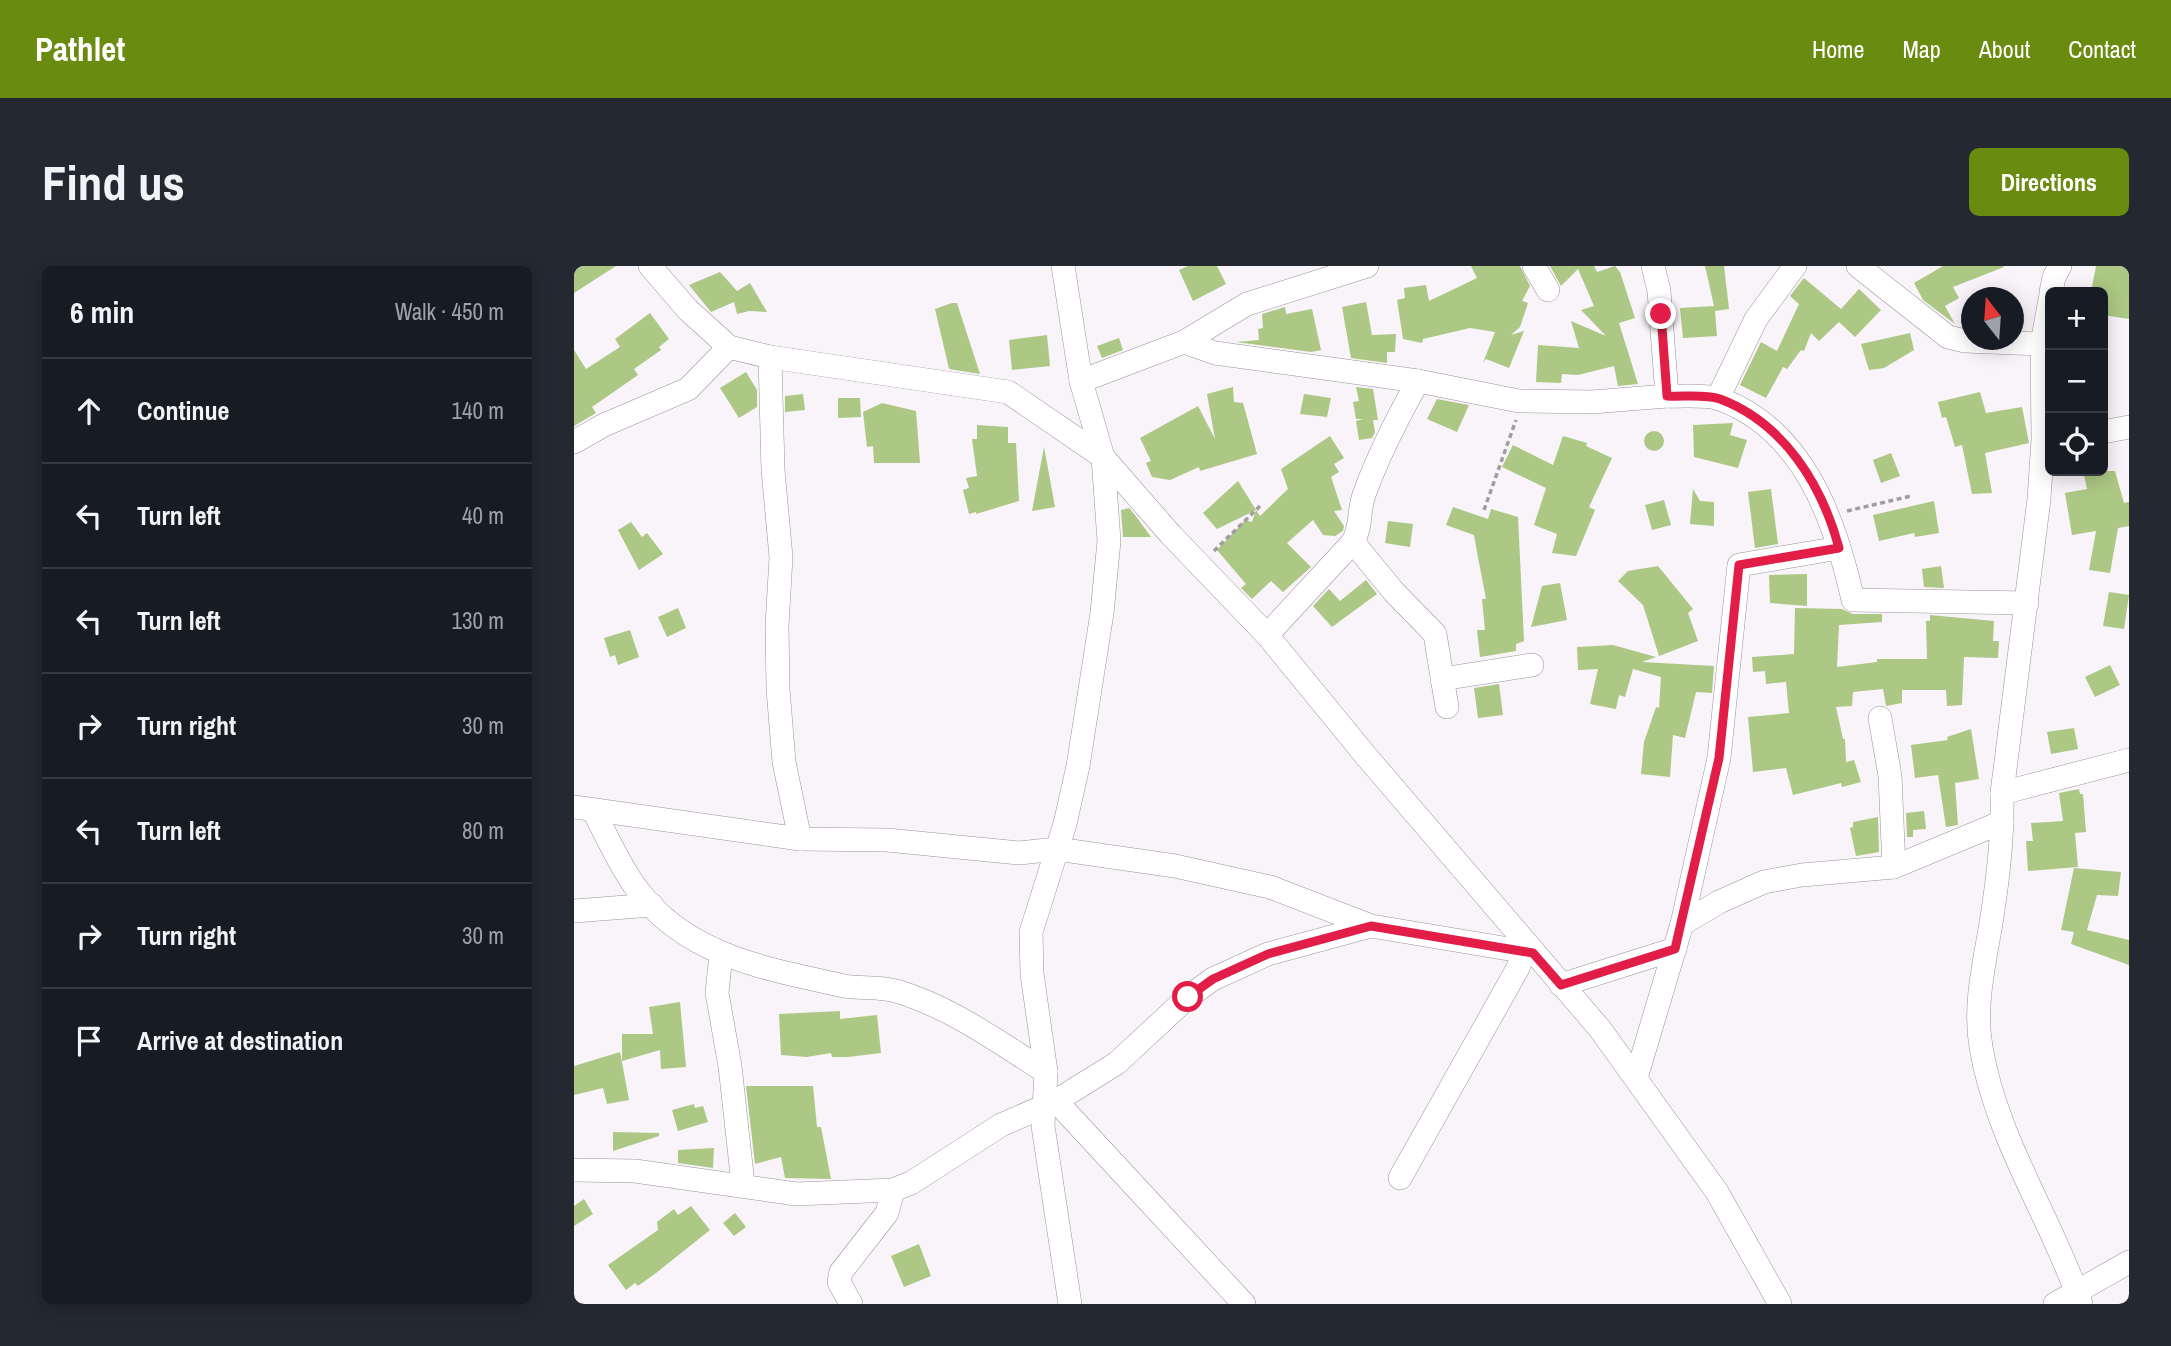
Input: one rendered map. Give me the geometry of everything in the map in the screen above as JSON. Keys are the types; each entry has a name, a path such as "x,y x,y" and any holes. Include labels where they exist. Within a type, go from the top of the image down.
{"street":[{"path":"650,266 688,310 729,347 770,357 1008,392 1103,457 1267,635 1528,952 1561,985 1636,1078 1717,1192 1780,1304"},
{"path":"1063,266 1081,381 1103,457 1108,541 1102,612 1078,766 1057,849 1031,932 1032,974 1049,1104 1043,1126 1070,1304"},
{"path":"1081,381 1184,342 1247,304 1367,266"},
{"path":"1534,266 1548,290"},
{"path":"1653,266 1659,291 1667,396"},
{"path":"1718,398 1756,320 1795,266"},
{"path":"1858,266 1948,337 1965,341 2042,344"},
{"path":"2046,413 2042,344 2053,280"},
{"path":"1184,342 1214,353 1418,381 1522,401 1592,401 1667,396 1718,398 1762,420 1802,464 1828,515 1853,600 2027,603"},
{"path":"574,442 604,425 688,389 729,347"},
{"path":"770,357 774,470 781,557 776,626 778,689 784,762 800,839"},
{"path":"1267,635 1353,542 1360,528 1363,497 1395,423 1418,381"},
{"path":"2108,431 2129,427"},
{"path":"2045,456 2002,793 1994,906 1978,1005 1981,1046 1999,1112 2078,1298"},
{"path":"1353,542 1394,592 1435,634 1447,707"},
{"path":"1636,1078 1682,924 1719,758 1739,565 1839,548"},
{"path":"1442,679 1532,665"},
{"path":"1880,718 1889,776 1894,867"},
{"path":"2002,793 2129,760"},
{"path":"583,808 800,839 887,840 1019,853 1057,849 1175,866 1270,887 1371,926 1421,937 1528,952"},
{"path":"583,808 632,882 672,927 720,954 864,990 894,990 980,1029 1046,1072"},
{"path":"1682,924 1719,902 1764,882 1802,874 1894,867 2002,822"},
{"path":"574,911 652,905"},
{"path":"574,1170 635,1171 743,1184 796,1194 893,1191 1001,1125 1049,1104 1117,1063 1188,997 1213,979 1268,954 1371,926"},
{"path":"1561,985 1675,949"},
{"path":"1400,1178 1528,952"},
{"path":"720,954 717,993 730,1066 743,1184"},
{"path":"1049,1104 1244,1304"},
{"path":"851,1304 839,1282 841,1272 887,1213 893,1191"},
{"path":"2055,1304 2078,1298 2129,1262"}],"path":[{"path":"1484,510 1522,401"},
{"path":"1828,515 1912,496"},
{"path":"1200,565 1260,506"}],"building":[{"path":"574,266 616,266 574,293"},
{"path":"1188,266 1217,266 1226,284 1193,301 1179,270"},
{"path":"1471,266 1520,266 1530,286 1522,301 1528,303 1520,327 1511,335 1524,331 1509,368 1486,359 1483,363 1495,332 1470,328 1423,339 1422,343 1403,339 1397,300 1405,298 1404,288 1426,285 1429,301 1477,278"},
{"path":"1550,266 1594,266 1597,272 1615,266 1620,272 1635,318 1619,323 1638,384 1618,386 1614,366 1578,375 1562,374 1561,383 1536,382 1538,345 1579,348 1571,321 1606,336 1581,310 1594,306 1578,269 1561,286"},
{"path":"1705,266 1724,266 1729,309 1715,311 1717,336 1683,338 1680,308 1714,306"},
{"path":"1943,266 2004,267 1953,287 1959,298 1945,306 1955,324 1923,300 1914,283"},
{"path":"2096,266 2129,266 2129,319 2108,316 2108,287 2092,287"},
{"path":"720,272 737,291 750,283 767,312 749,311 737,314 734,302 711,312 689,285"},
{"path":"1804,278 1841,309 1859,289 1881,310 1855,337 1839,322 1819,341 1811,333 1804,351 1801,350 1787,369 1783,367 1766,398 1740,385 1761,342 1777,351 1799,304 1790,296"},
{"path":"1366,302 1372,335 1396,334 1395,352 1387,352 1387,363 1351,358 1342,307"},
{"path":"957,303 980,374 949,369 935,309"},
{"path":"1285,307 1286,314 1312,309 1321,350 1311,352 1236,342 1259,340 1258,329 1263,328 1262,314"},
{"path":"650,313 669,339 659,347 661,350 634,369 638,375 592,407 596,413 574,426 574,350 586,369 620,347 615,339"},
{"path":"1910,333 1914,350 1884,368 1869,370 1861,344"},
{"path":"1047,335 1050,366 1012,370 1009,340"},
{"path":"1119,338 1123,350 1102,358 1097,346"},
{"path":"746,372 757,390 757,407 739,418 720,388"},
{"path":"1233,387 1234,402 1243,403 1257,454 1200,471 1199,467 1170,480 1152,477 1146,463 1151,461 1140,438 1198,406 1215,439 1207,394"},
{"path":"1356,387 1373,389 1378,420 1373,420 1375,432 1372,438 1359,440 1356,421 1363,419 1356,419 1353,402 1359,401"},
{"path":"1980,392 1986,413 2022,407 2029,443 1985,453 1992,493 1972,494 1962,445 1955,447 1946,417 1942,418 1938,402"},
{"path":"803,394 805,410 785,412 785,396"},
{"path":"1304,394 1331,398 1327,417 1300,414"},
{"path":"838,398 860,398 861,417 838,418"},
{"path":"1437,399 1469,405 1457,432 1427,419"},
{"path":"882,403 916,411 920,463 874,463 873,446 867,447 863,412"},
{"path":"1733,423 1730,435 1747,440 1738,468 1694,457 1693,425"},
{"path":"977,425 1008,427 1008,443 1016,443 1019,501 969,514 963,490 969,488 966,478 977,476 972,439 977,439"},
{"path":"1650,431 1658,431 1664,441 1658,451 1650,451 1644,445 1644,437"},
{"path":"1330,436 1344,458 1334,464 1339,472 1331,477 1342,510 1334,511 1344,526 1343,531 1335,536 1323,535 1313,520 1287,543 1311,567 1283,592 1271,581 1252,599 1241,588 1246,584 1217,550 1245,520 1252,522 1256,510 1260,516 1288,489 1281,469"},
{"path":"1563,436 1587,443 1586,446 1612,458 1589,507 1595,510 1576,556 1552,553 1557,534 1534,525 1546,488 1502,467 1513,445 1553,465"},
{"path":"1044,447 1055,507 1032,511"},
{"path":"1891,453 1900,476 1881,483 1873,460"},
{"path":"2108,471 2115,471 2124,503 2129,502 2129,526 2118,528 2110,573 2089,570 2096,531 2072,535 2065,493 2087,489 2084,476 2108,476"},
{"path":"1238,481 1256,510 1217,529 1203,513"},
{"path":"1693,489 1700,501 1714,502 1714,526 1690,524"},
{"path":"1771,489 1778,544 1755,548 1748,492"},
{"path":"1664,500 1671,525 1652,530 1645,505"},
{"path":"1934,501 1939,533 1915,537 1914,533 1879,541 1873,515"},
{"path":"1453,507 1488,519 1491,509 1518,517 1524,641 1516,644 1516,651 1480,657 1477,630 1485,630 1482,599 1486,599 1474,535 1446,525"},
{"path":"1129,508 1151,537 1123,537 1121,510"},
{"path":"1388,521 1413,524 1410,547 1385,543"},
{"path":"631,522 642,537 647,533 663,554 639,570 618,530"},
{"path":"1658,566 1693,609 1688,613 1698,641 1659,656 1643,605 1618,581 1628,571"},
{"path":"1941,566 1944,588 1924,587 1922,569"},
{"path":"1807,574 1807,606 1770,603 1769,575"},
{"path":"1366,580 1377,594 1332,627 1313,606 1329,589 1340,601"},
{"path":"1560,583 1567,620 1531,627 1542,586"},
{"path":"2109,592 2129,595 2124,629 2103,626"},
{"path":"678,608 686,628 667,637 658,617"},
{"path":"1795,608 1842,609 1853,614 1882,614 1882,622 1839,625 1837,667 1877,662 1877,659 1927,659 1926,621 1930,621 1930,615 1994,621 1993,641 1999,641 1998,658 1964,657 1962,705 1947,706 1946,690 1902,690 1902,703 1886,706 1883,689 1853,692 1852,706 1836,707 1845,739 1846,762 1854,760 1861,782 1842,787 1841,783 1793,795 1786,768 1753,772 1748,717 1789,713 1786,682 1766,684 1765,671 1753,672 1752,657 1794,654"},
{"path":"630,630 639,657 618,665 615,655 610,657 604,638"},
{"path":"1613,645 1656,657 1642,662 1714,666 1712,693 1696,692 1685,738 1673,735 1670,777 1641,774 1644,742 1656,707 1659,708 1661,677 1633,669 1625,697 1619,695 1616,709 1590,704 1598,669 1578,670 1577,647"},
{"path":"2110,665 2120,685 2095,697 2085,677"},
{"path":"1499,684 1503,715 1478,718 1474,688"},
{"path":"2074,728 2078,749 2051,754 2047,732"},
{"path":"1971,729 1979,779 1955,783 1958,825 1946,827 1938,775 1915,778 1911,745 1948,740 1947,737"},
{"path":"2079,789 2080,794 2083,794 2086,832 2075,833 2078,867 2028,871 2026,841 2033,841 2031,823 2063,821 2059,793"},
{"path":"1924,811 1926,829 1913,830 1913,837 1907,837 1906,813"},
{"path":"1878,817 1879,852 1856,856 1850,828 1853,827 1853,822"},
{"path":"2074,868 2121,872 2118,896 2097,895 2087,930 2129,940 2129,965 2071,944 2074,932 2061,930"},
{"path":"680,1002 686,1067 661,1069 660,1050 622,1061 622,1034 653,1034 649,1007"},
{"path":"840,1011 840,1019 877,1015 881,1053 848,1057 832,1057 831,1053 807,1057 781,1055 779,1014"},
{"path":"620,1052 629,1100 607,1104 603,1088 574,1095 574,1066"},
{"path":"746,1086 813,1086 817,1127 821,1127 831,1179 785,1178 781,1157 755,1164"},
{"path":"694,1104 695,1108 703,1106 708,1122 678,1131 672,1110"},
{"path":"613,1132 659,1133 659,1136 613,1151"},
{"path":"714,1148 713,1168 678,1163 678,1150"},
{"path":"584,1199 593,1214 574,1226 574,1206"},
{"path":"691,1206 710,1230 638,1286 635,1283 626,1290 608,1265 658,1230 657,1222 674,1209 678,1215"},
{"path":"735,1213 746,1227 734,1236 723,1223"},
{"path":"919,1244 931,1276 904,1287 891,1256"}],"route":[{"path":"1188,997 1213,979 1268,954 1371,926 1421,937 1524,950 1533,953 1561,985 1675,949 1719,758 1739,565 1839,548 1822,500 1802,464 1762,420 1718,398 1667,396 1661,314"}]}
